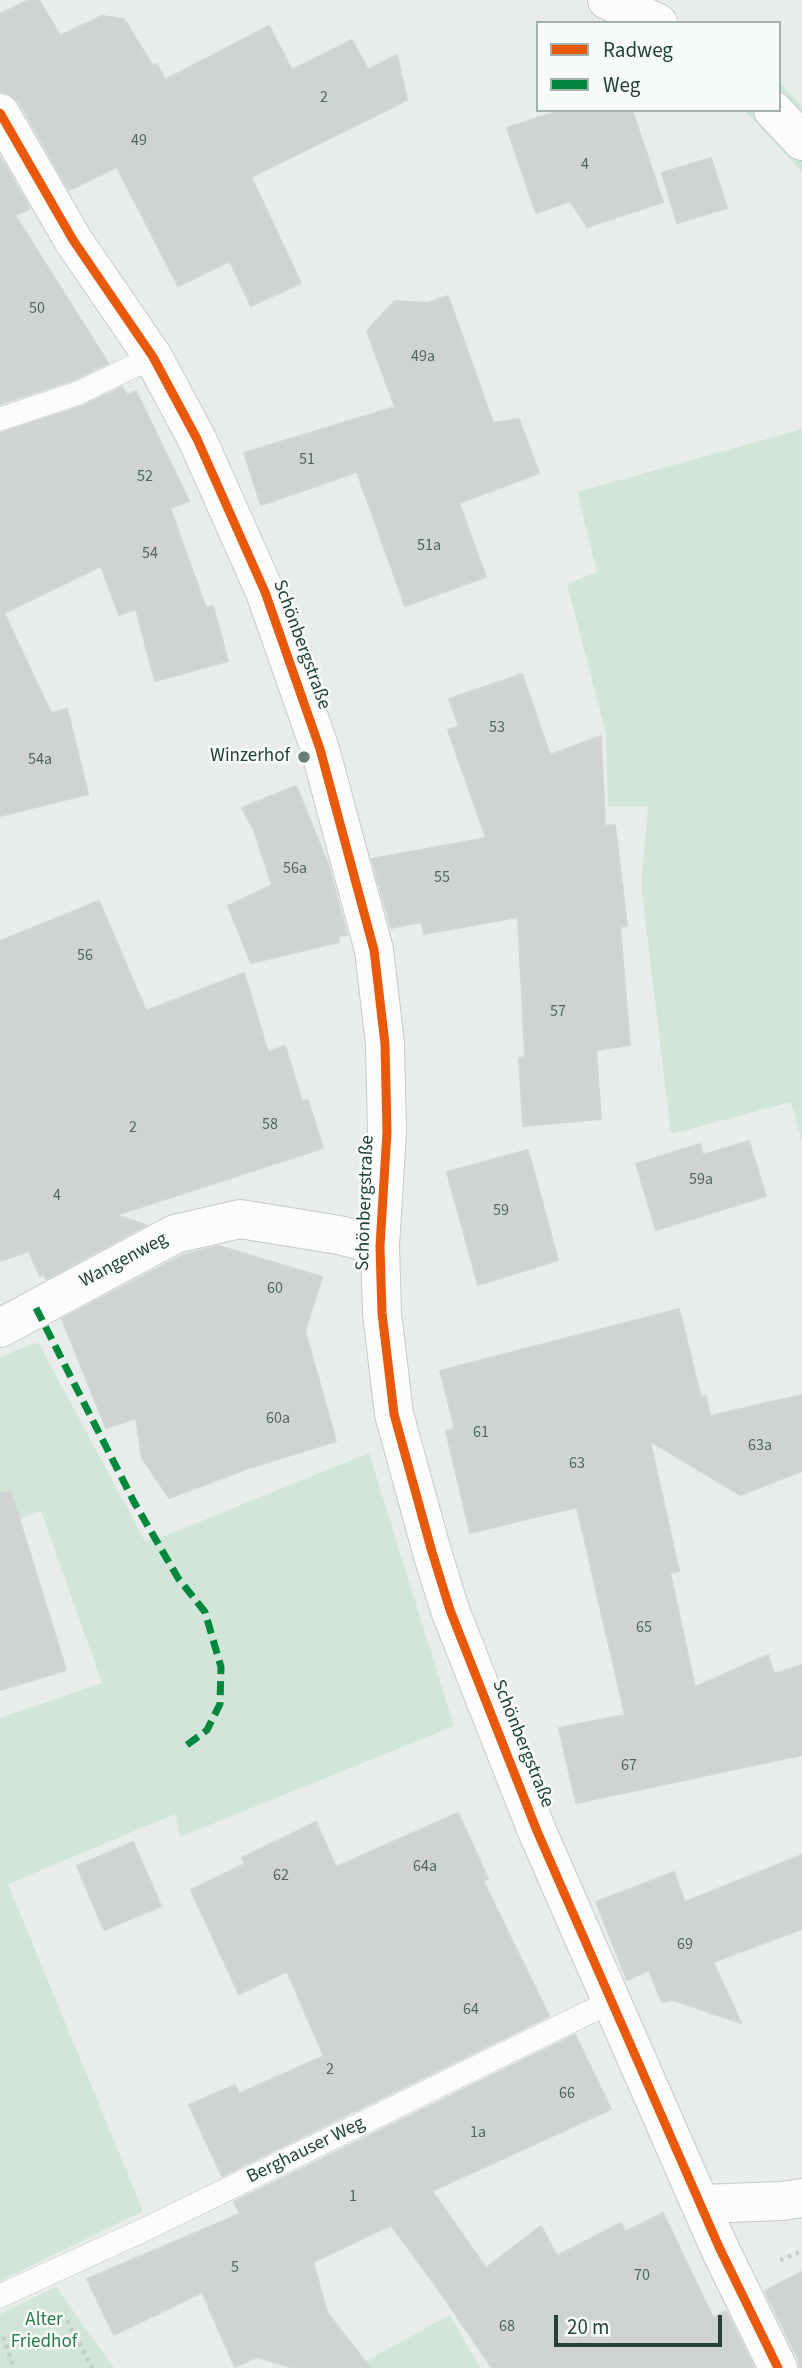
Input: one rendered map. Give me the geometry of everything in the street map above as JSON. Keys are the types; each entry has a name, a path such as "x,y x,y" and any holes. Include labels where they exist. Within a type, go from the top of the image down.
{"street":[{"path":"607,0 654,14"},
{"path":"775,112 802,141"},
{"name":"Schönbergstraße","path":"0,113 74,240 153,357 198,439 265,593 320,749 374,950 385,1044 387,1132 380,1246 382,1313 394,1414 435,1563 450,1609 527,1805 610,2002 749,2310 778,2368"},
{"name":"Wangenweg","path":"0,1328 175,1234 240,1219 339,1235 380,1246"},
{"path":"701,2204 802,2198"}],"lane":[{"path":"0,419 78,393 153,357"},
{"name":"Berghauser Weg","path":"0,2297 150,2227 610,2002"}],"path":[{"path":"62,2311 92,2368"},
{"path":"0,2330 14,2368"}],"green space":[{"path":"781,84 802,106 802,172 746,112 781,112"},
{"path":"802,429 802,1143 791,1102 671,1134 641,884 648,806 608,806 606,734 567,584 597,572 577,492"},
{"path":"38,1342 145,1541 157,1539 369,1453 454,1726 180,1837 175,1814 8,1884 143,2211 0,2281 0,1718 102,1683 41,1511 0,1525 0,1357"},
{"name":"Alter Friedhof","path":"56,2287 114,2368 0,2368 0,2314"},
{"path":"450,2315 480,2368 353,2368"}],"building":[{"path":"29,0 39,0 60,36 102,16 124,19 153,66 157,64 165,80 269,26 292,70 352,40 368,70 397,55 407,100 251,177 301,283 251,306 230,261 178,286 117,167 69,190 19,102 10,94 0,91 0,14"},
{"path":"556,112 633,112 663,202 587,227 570,201 536,213 507,128"},
{"path":"0,157 30,209 15,215 108,363 73,380 0,404"},
{"path":"711,158 727,208 677,223 662,173"},
{"path":"448,296 493,423 519,419 539,473 459,503 486,577 405,606 357,472 261,505 244,453 395,407 367,331 395,301 428,303"},
{"path":"122,387 127,395 136,391 189,501 170,508 206,608 213,606 228,661 155,681 136,609 119,615 101,566 4,613 51,713 67,709 88,794 0,816 0,433 83,406"},
{"path":"522,674 550,755 601,736 605,826 615,825 627,926 620,927 630,1045 596,1050 601,1119 523,1126 519,1058 525,1057 518,917 424,934 422,922 391,928 372,859 486,838 448,730 459,726 449,699"},
{"path":"296,786 329,867 347,935 338,936 339,942 251,963 228,906 272,885 253,828 242,808"},
{"path":"99,901 146,1011 244,973 268,1052 285,1046 302,1101 308,1100 323,1148 116,1215 146,1225 46,1279 44,1274 40,1276 29,1251 0,1261 0,941"},
{"path":"749,1141 766,1196 656,1230 636,1164 700,1144 703,1155"},
{"path":"528,1150 558,1260 478,1285 447,1172"},
{"path":"219,1246 322,1277 305,1331 336,1441 249,1468 169,1498 142,1458 136,1418 106,1428 62,1319 183,1255"},
{"path":"679,1309 701,1398 706,1396 710,1416 802,1395 802,1471 740,1495 650,1441 679,1571 670,1573 695,1687 768,1655 774,1674 802,1665 802,1755 576,1803 559,1728 625,1715 577,1507 470,1533 446,1431 455,1429 440,1371"},
{"path":"11,1492 66,1670 0,1690 0,1493"},
{"path":"458,1813 488,1879 483,1881 549,2016 222,2176 189,2105 235,2085 239,2094 324,2056 287,1971 239,1994 191,1890 245,1864 242,1858 316,1822 336,1867"},
{"path":"133,1842 161,1906 104,1930 77,1866"},
{"path":"802,1855 802,1929 713,1962 741,2023 673,2000 662,2002 649,1970 627,1980 596,1902 674,1872 685,1902"},
{"path":"575,2035 611,2109 432,2191 486,2268 541,2226 557,2256 621,2223 625,2232 663,2213 713,2318 726,2311 754,2368 492,2368 391,2225 313,2262 327,2312 370,2368 294,2368 257,2357 235,2367 202,2292 114,2335 87,2279 240,2214 234,2202"},
{"path":"802,2272 800,2368 798,2358 765,2291"}],"marked path":[{"path":"36,1308 134,1502 178,1578 205,1612 221,1667 220,1704 207,1730 187,1745"}],"cycle path":[{"path":"0,113 73,240 153,357 197,439 265,592 320,749 374,950 385,1044 387,1132 380,1246 382,1313 394,1414 432,1552 450,1610 537,1831 719,2247 778,2368"}],"place":[{"name":"Winzerhof","path":"304,757"}]}
